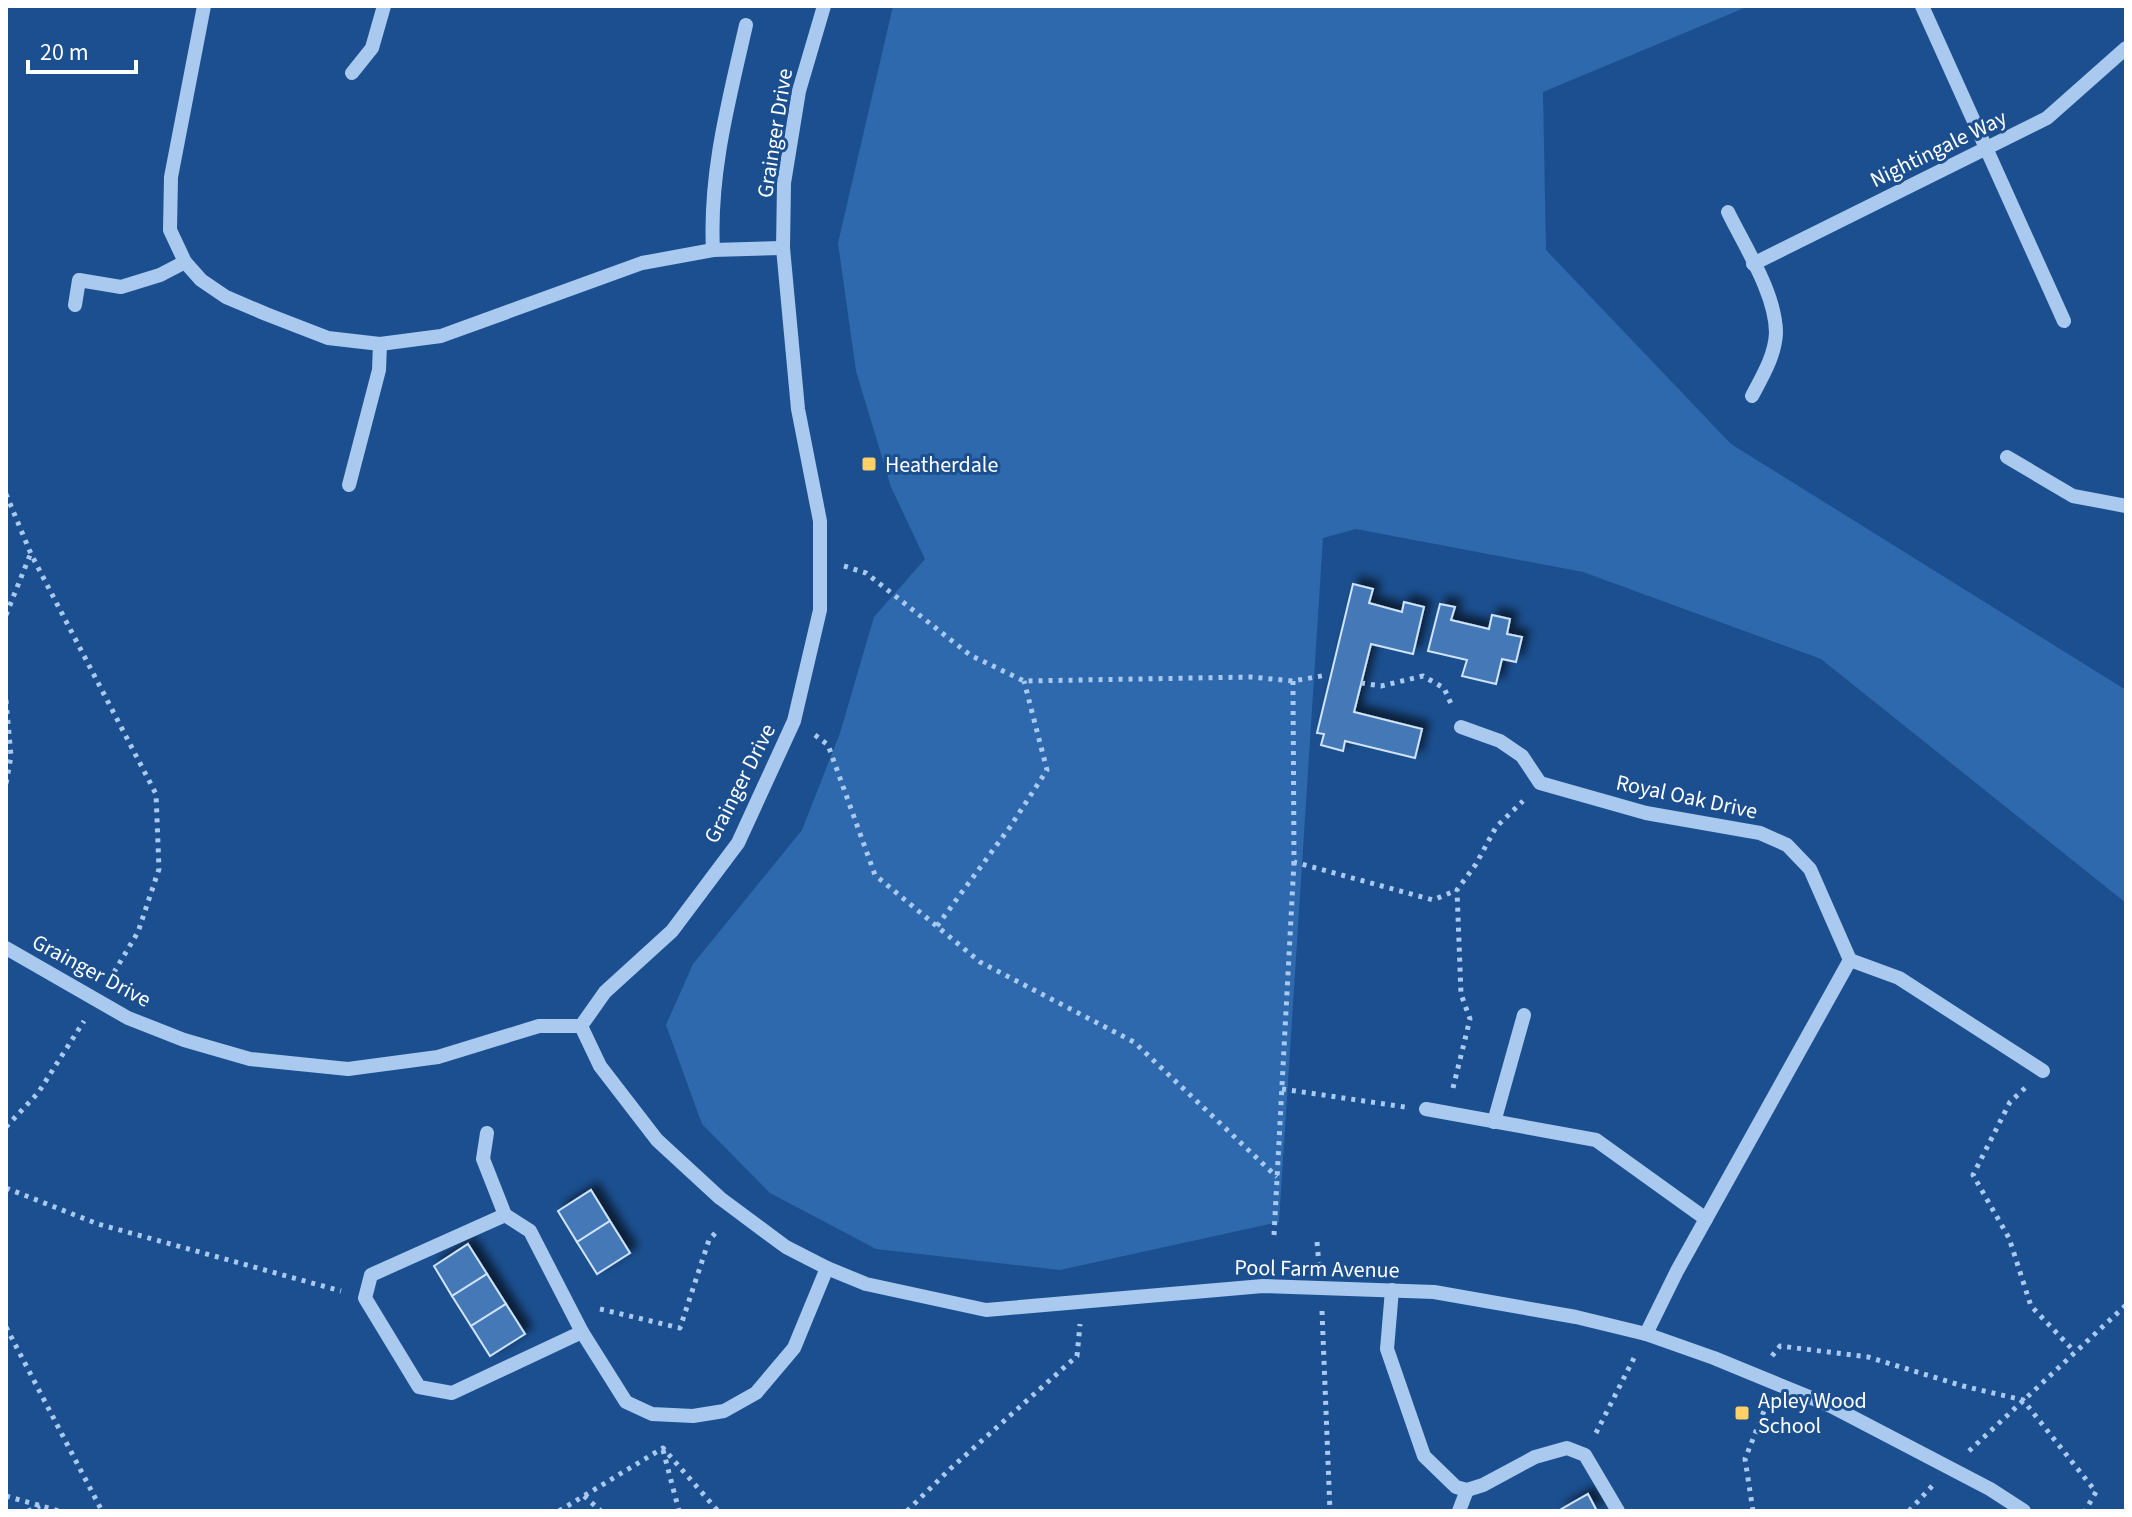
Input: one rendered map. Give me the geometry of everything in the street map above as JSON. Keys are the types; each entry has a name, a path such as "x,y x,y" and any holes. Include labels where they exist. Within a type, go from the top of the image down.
{"street":[{"path":"204,6 171,177 170,230 185,262 201,280 226,297 266,314 328,338 380,344 441,336 642,263 713,250 783,248"},
{"path":"352,73 372,48 384,6"},
{"name":"Grainger Drive","path":"6,948 128,1018 184,1040 250,1059 348,1069 438,1057 539,1026 581,1026 605,992 672,931 738,843 794,721 820,610 820,521 798,409 783,248 784,183 799,91 824,6"},
{"path":"1922,6 2064,321"},
{"path":"713,250 711,219 716,166 746,25"},
{"name":"Nightingale Way","path":"1753,264 2047,118 2126,48"},
{"path":"1728,212 1767,292 1776,332 1772,356 1752,396"},
{"path":"75,305 79,280 121,287 160,275 185,262"},
{"path":"349,485 379,370 380,344"},
{"path":"2007,457 2073,496 2126,506"},
{"path":"1461,727 1500,741 1522,756 1540,783"},
{"name":"Royal Oak Drive","path":"1540,783 1646,813 1760,833 1787,845 1810,869 1850,960"},
{"path":"1646,1334 1653,1316 1850,960 1899,978 2043,1071"},
{"path":"1494,1122 1524,1015"},
{"name":"Pool Farm Avenue","path":"581,1026 600,1066 657,1140 736,1210 786,1247 866,1284 986,1310 1263,1286 1450,1295 1576,1317 1646,1334 1831,1406 1990,1489 2024,1511"},
{"path":"1426,1109 1596,1140 1706,1219"},
{"path":"487,1133 483,1159 505,1215 530,1231 582,1332 626,1402 652,1414 693,1416 724,1411 756,1393 794,1348 827,1268"},
{"path":"505,1215 371,1275 365,1298 419,1387 452,1393 582,1332"},
{"path":"1392,1290 1387,1349 1424,1456 1456,1487 1467,1490 1483,1485 1535,1457 1567,1448 1585,1455 1618,1511"},
{"path":"1459,1511 1467,1490"}],"path":[{"path":"6,494 31,554 156,794 159,869 138,932 108,982"},
{"path":"6,615 31,554"},
{"path":"819,560 866,573 970,655 1024,681 1251,677 1293,681 1327,675"},
{"path":"1361,683 1381,686 1423,676 1444,688 1461,727"},
{"path":"937,926 1010,827 1047,770 1024,681"},
{"path":"1274,1235 1294,862 1293,681"},
{"path":"6,700 11,756 6,784"},
{"path":"794,721 828,745 875,875 980,962 1134,1042 1277,1177"},
{"path":"1294,862 1433,900 1457,890 1476,864 1496,827 1540,783"},
{"path":"1447,1114 1470,1019 1461,994 1457,890"},
{"path":"6,1127 38,1093 85,1020"},
{"path":"2043,1071 2010,1102 1973,1175 2009,1238 2031,1306 2075,1352"},
{"path":"1282,1089 1426,1109"},
{"path":"6,1188 98,1224 365,1298"},
{"path":"572,1314 591,1307 680,1328 709,1240 736,1210"},
{"path":"1321,1288 1330,1511"},
{"path":"907,1511 1077,1356 1082,1302"},
{"path":"2023,1400 2126,1305"},
{"path":"6,1327 102,1511"},
{"path":"1585,1455 1646,1334"},
{"path":"1756,1375 1780,1346 1868,1357 1963,1386 2023,1400 2096,1492 2085,1511"},
{"path":"1753,1511 1745,1459 1776,1383"},
{"path":"652,1414 679,1511"},
{"path":"559,1511 663,1448"},
{"path":"663,1448 718,1511"},
{"path":"6,1496 59,1511"},
{"path":"584,1496 601,1511"},
{"path":"28,1511 41,1506"}],"shaded area":[{"path":"893,6 1749,6 1543,92 1546,250 1731,444 2126,690 2126,903 1821,659 1583,572 1356,529 1323,538 1279,1222 1060,1270 876,1249 770,1193 702,1124 666,1025 693,964 802,830 840,733 874,617 925,559 891,487 856,371 838,243"}],"building":[{"path":"1353,584 1373,589 1369,603 1402,612 1404,602 1424,607 1413,654 1371,644 1354,712 1422,729 1415,758 1345,741 1343,751 1321,745 1324,734 1317,733"},
{"path":"1440,604 1455,607 1451,620 1489,629 1492,615 1510,619 1507,634 1522,637 1516,662 1502,659 1496,684 1462,676 1467,660 1428,651"},
{"path":"591,1190 610,1221 577,1242 558,1211"},
{"path":"610,1221 630,1253 597,1274 577,1242"},
{"path":"468,1244 487,1274 452,1296 434,1266"},
{"path":"487,1274 506,1304 471,1326 452,1296"},
{"path":"506,1304 525,1334 490,1356 471,1326"},
{"path":"1588,1494 1597,1511 1558,1511"}],"place":[{"name":"Heatherdale","path":"869,464"},
{"name":"Apley Wood School","path":"1742,1413"}]}
